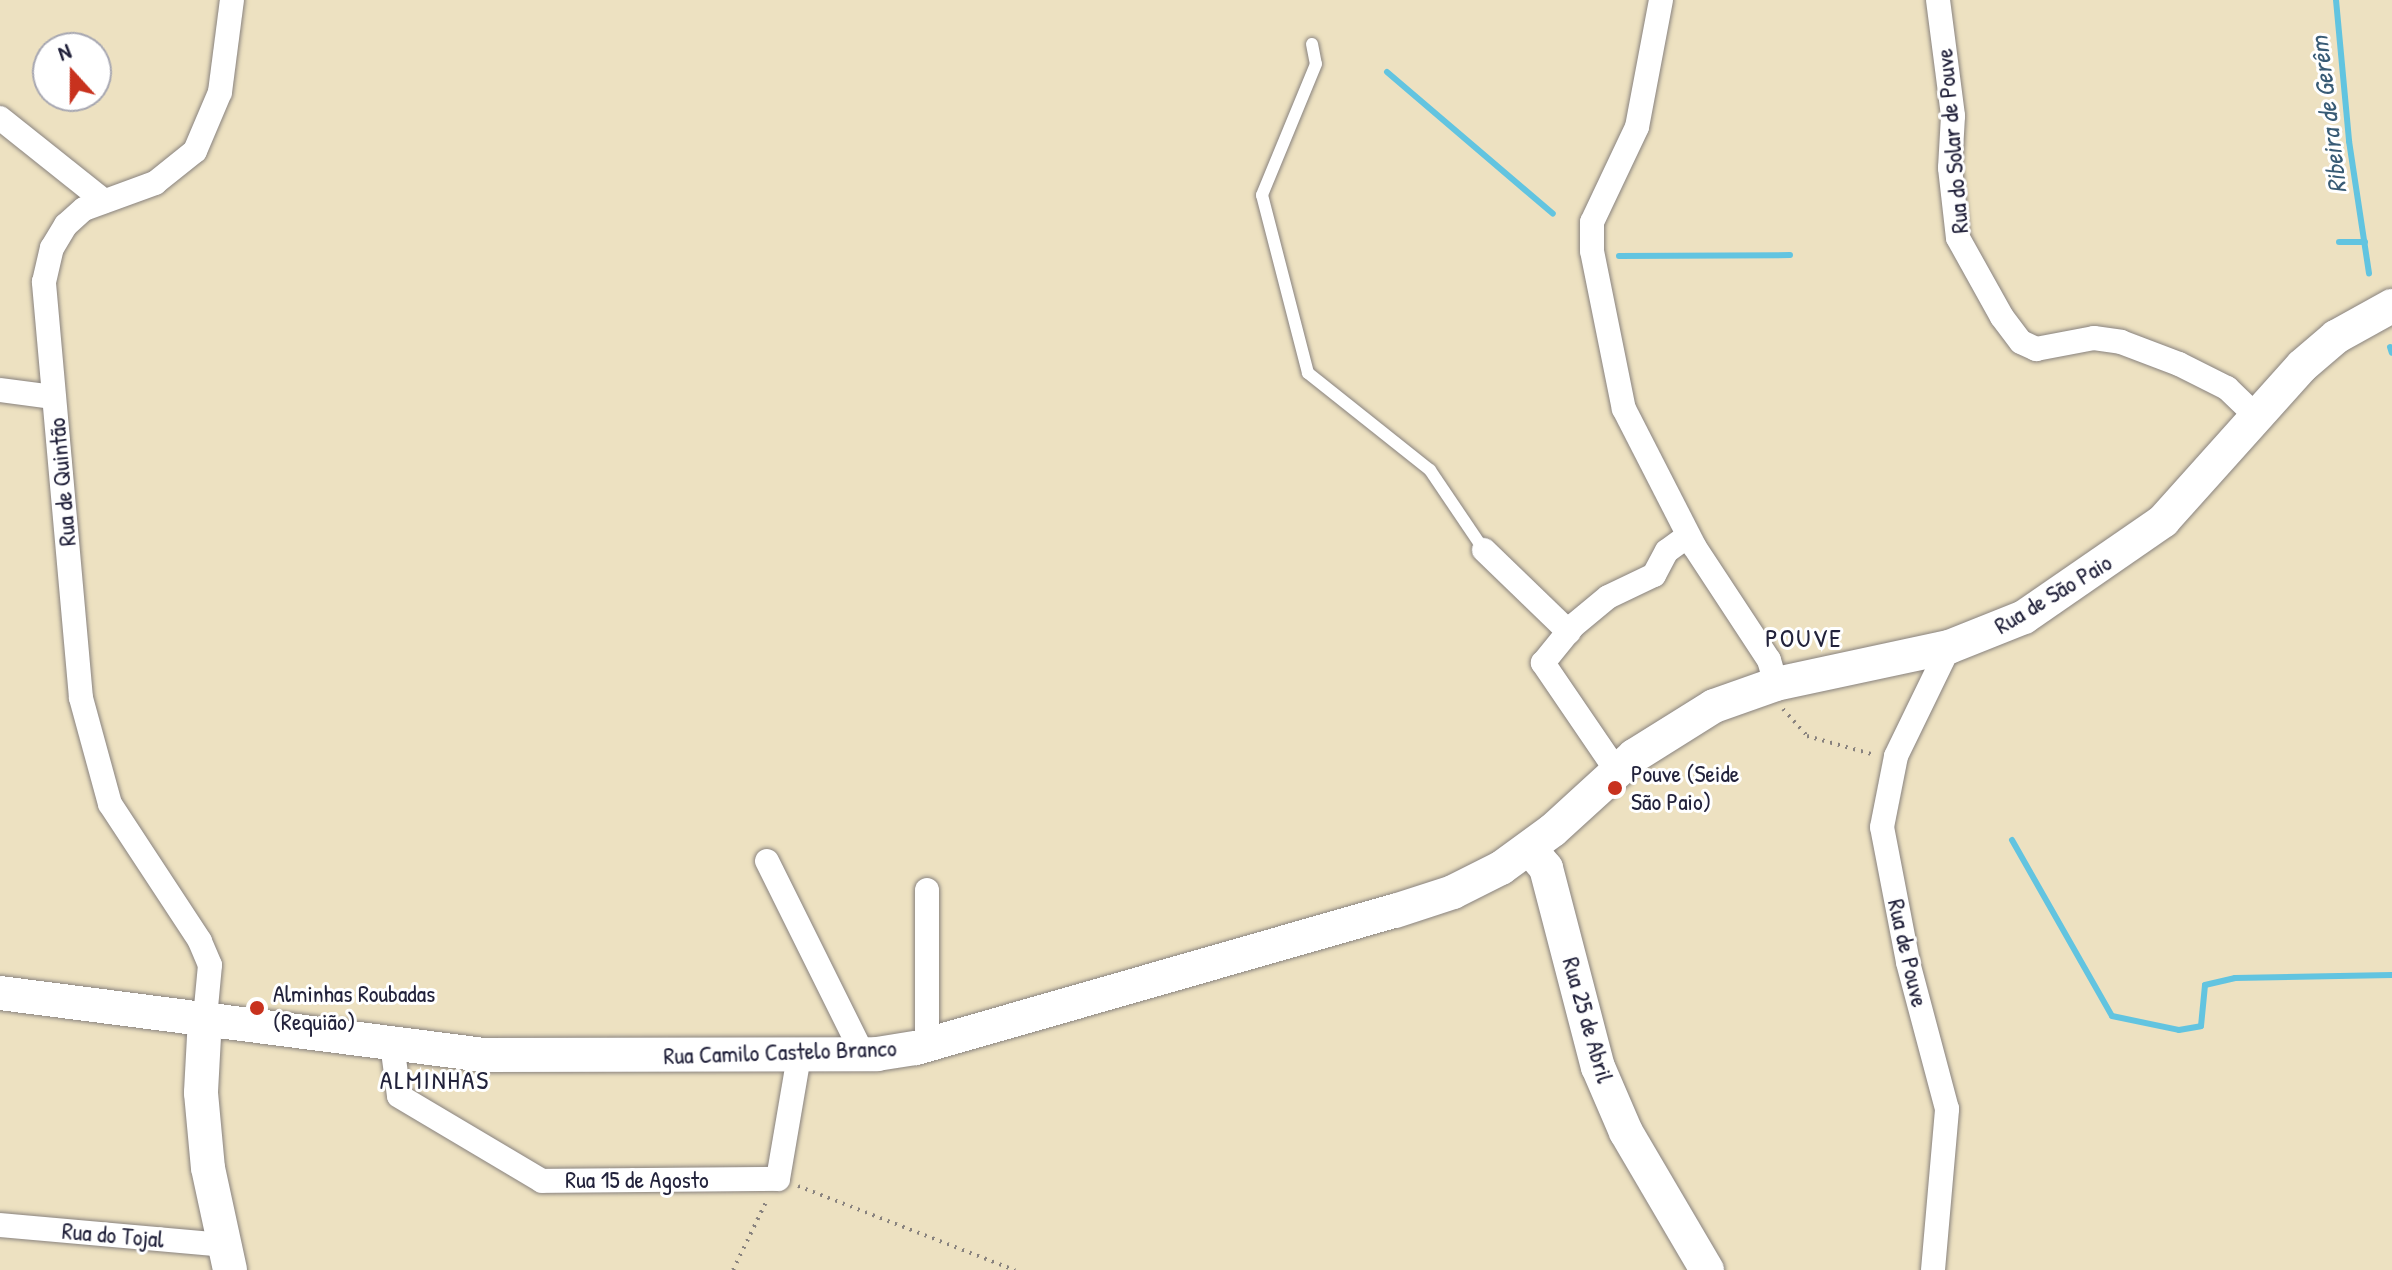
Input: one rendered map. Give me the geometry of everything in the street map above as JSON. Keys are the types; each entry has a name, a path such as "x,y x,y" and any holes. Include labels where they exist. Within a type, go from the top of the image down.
{"main road":[{"name":"Rua de São Paio","path":"1530,849 1616,770 1682,723 1776,684 1949,647 2024,617 2137,542 2197,488 2319,350 2392,306"},
{"name":"Rua Camilo Castelo Branco","path":"0,993 485,1055 863,1054 927,1044 1436,898 1530,849"},
{"name":"Rua 25 de Abril","path":"1530,849 1546,868 1598,1067 1626,1132 1707,1270"},
{"path":"205,1018 201,1093 208,1168 228,1257"}],"street":[{"name":"Rua de Quintão","path":"205,1018 210,965 200,941 110,804 81,698 60,419 53,397 44,282 52,248 66,225 104,201 155,183 195,151 220,92 232,0"},
{"path":"1661,0 1637,127 1592,222 1592,251 1624,409 1688,536 1769,660 1776,684"},
{"name":"Rua do Solar de Pouve","path":"1938,0 1953,116 1950,168 1958,238 2002,317 2021,342 2036,349 2094,338 2121,342 2179,364 2227,388 2257,417"},
{"path":"0,118 104,201"},
{"path":"0,390 53,397"},
{"path":"1616,770 1543,663 1569,632 1608,597 1654,575 1667,551 1688,536"},
{"path":"1484,550 1569,632"},
{"name":"Rua de Pouve","path":"1933,1270 1947,1109 1908,962 1882,827 1896,756 1949,647"},
{"path":"767,861 863,1054"},
{"path":"927,890 927,1044"},
{"name":"Rua 15 de Agosto","path":"392,1044 399,1096 542,1181 778,1179"},
{"path":"778,1179 799,1056"},
{"name":"Rua do Tojal","path":"0,1225 228,1257"}],"lane":[{"path":"1312,44 1316,64 1262,195 1308,373 1430,470 1484,550"}],"path":[{"path":"1776,684 1785,713 1807,736 1864,754 1896,756"},
{"path":"733,1270 778,1179 1015,1270"}],"waterway":[{"name":"Ribeira de Gerêm","path":"2336,0 2349,141 2369,273"},
{"path":"1387,72 1553,214"},
{"path":"2339,242 2365,242"},
{"path":"1619,256 1790,255"},
{"name":"Ribeira de Gerêm","path":"2390,347 2392,353"},
{"path":"2012,840 2112,1016 2179,1030 2201,1026 2205,985 2235,978 2392,975"}],"place":[{"name":"Pouve (Seide São Paio)","path":"1615,788"},
{"name":"Alminhas Roubadas (Requião)","path":"257,1008"}],"district":[{"name":"POUVE","path":"1804,638"},
{"name":"ALMINHAS","path":"435,1080"}]}
